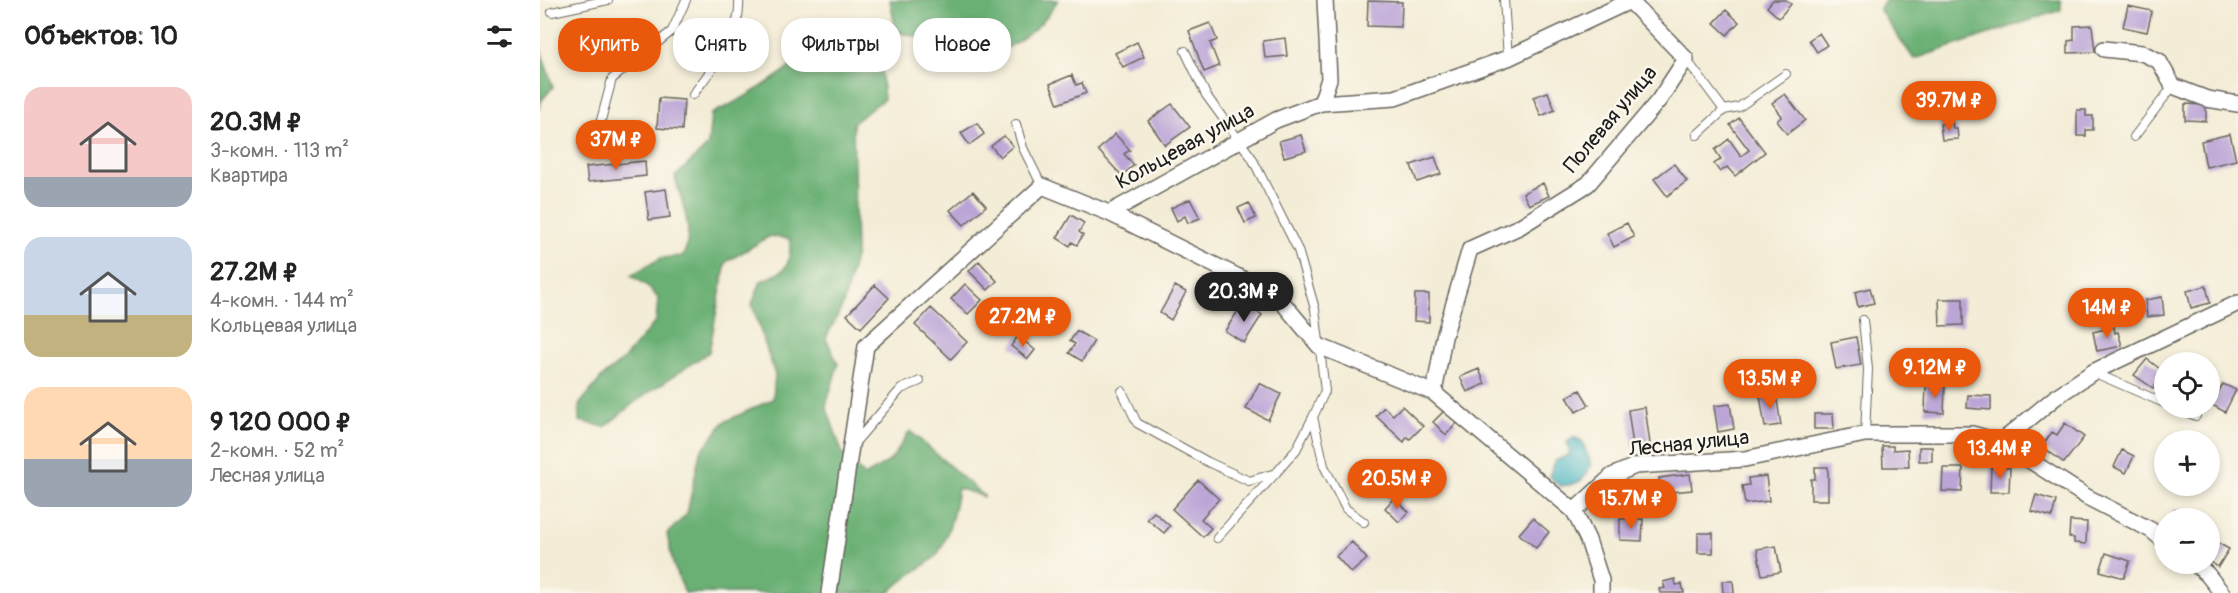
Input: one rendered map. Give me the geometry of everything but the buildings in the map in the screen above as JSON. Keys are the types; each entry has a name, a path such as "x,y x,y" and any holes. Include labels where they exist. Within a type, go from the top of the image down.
{"street":[{"path":"1321,103 1329,79 1324,0"},
{"path":"1630,0 1686,59"},
{"name":"Кольцевая улица","path":"1042,186 1109,213 1276,120 1321,103 1395,98 1508,58 1630,0"},
{"path":"2104,49 2142,53 2159,61 2173,86 2207,99 2238,104"},
{"name":"Полевая улица","path":"1434,393 1444,337 1470,249 1519,227 1588,184 1659,100 1686,59"},
{"path":"829,593 853,445 866,346 1042,186"},
{"path":"1109,213 1277,296 1319,346 1434,393 1574,511 1588,540 1601,580 1601,593"},
{"path":"2001,442 2056,396 2093,372 2238,303"},
{"name":"Лесная улица","path":"1574,511 1612,476 1635,466 1745,459 1865,434 1972,434 2001,442 2087,497 2154,533"},
{"path":"2208,574 2222,593"}],"lane":[{"path":"552,12 608,0"},
{"path":"600,124 612,79 672,31 686,0"},
{"path":"693,96 726,48 740,9 739,0"},
{"path":"1504,0 1508,58"},
{"path":"1185,51 1206,95 1241,138 1298,250 1315,309 1325,391 1296,450 1216,538"},
{"path":"1686,59 1724,110"},
{"path":"1697,135 1724,110 1739,107 1786,74"},
{"path":"2134,137 2173,86"},
{"path":"1016,124 1023,148 1042,186"},
{"path":"1863,320 1868,369 1865,434"},
{"path":"2093,372 2154,399"},
{"path":"853,445 901,389 921,381"},
{"path":"1122,391 1137,423 1208,462 1249,481 1276,473"},
{"path":"1313,417 1324,466 1346,509 1364,522"}],"green space":[{"path":"890,0 1058,0 1032,31 1011,45 1011,18 913,18 913,36 901,33 901,18 893,18"},
{"path":"1886,0 2061,0 2061,10 1914,59 1879,9"},
{"path":"540,48 553,87 541,101 540,109"},
{"path":"782,72 881,72 884,99 853,123 856,253 843,305 826,338 838,364 826,406 842,452 865,476 891,460 910,431 985,497 958,488 950,526 938,554 889,593 685,593 673,564 667,534 687,514 700,452 724,422 773,399 775,375 752,304 761,281 786,267 790,256 790,239 770,236 726,262 709,352 635,402 605,427 579,421 579,405 602,377 622,361 656,321 658,298 646,285 631,275 661,258 683,256 688,227 675,177 708,145 711,114 745,97"}],"water":[{"path":"1573,437 1582,441 1591,464 1580,481 1560,486 1549,476 1555,461 1570,454 1567,442"}]}
